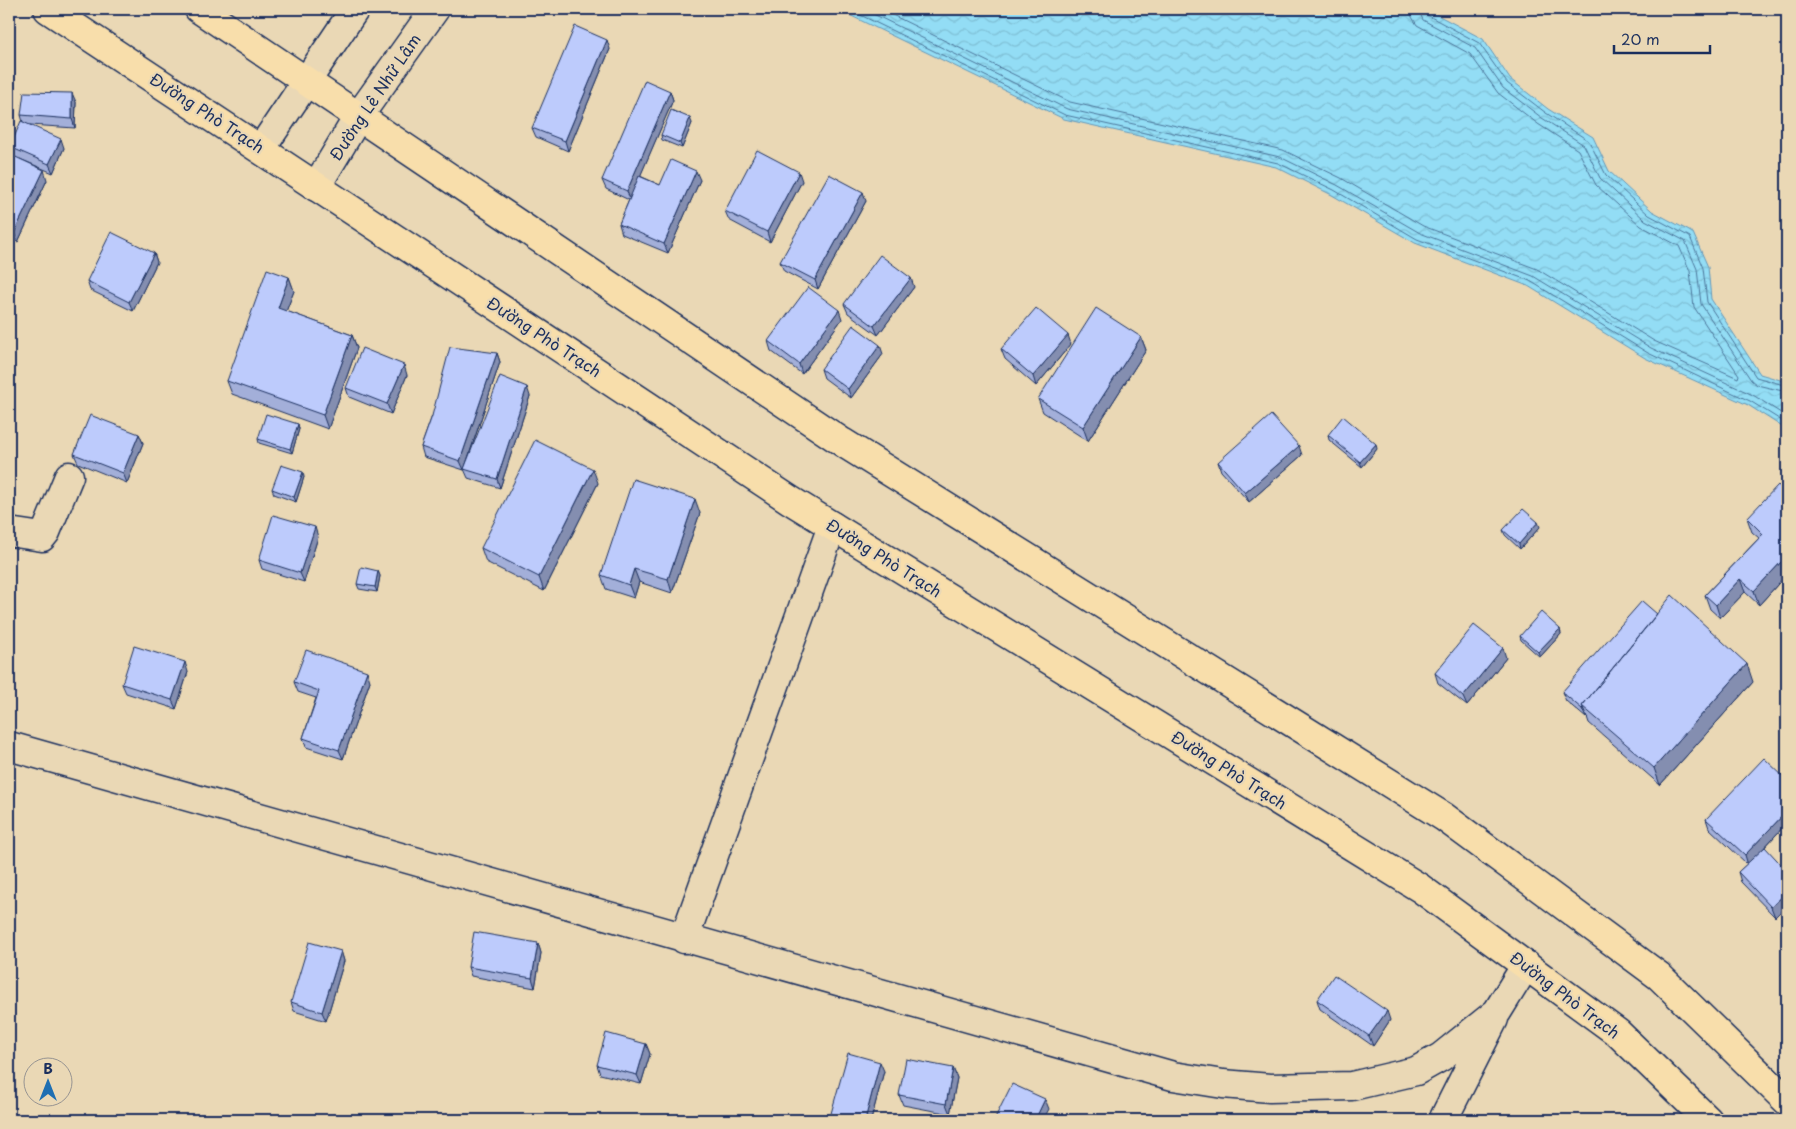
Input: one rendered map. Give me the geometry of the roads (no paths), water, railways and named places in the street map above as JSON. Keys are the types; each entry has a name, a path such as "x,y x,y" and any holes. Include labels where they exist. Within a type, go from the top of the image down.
{"highway":[{"name":"Đường Phò Trạch","path":"48,9 832,526 1420,888 1618,1032 1708,1120"},
{"path":"200,9 842,442 1444,817 1659,976 1787,1101"}],"street":[{"path":"261,149 306,79 355,9"},
{"name":"Đường Lê Nhữ Lâm","path":"316,187 358,117 435,9"},
{"path":"9,532 42,537 46,532 69,476"},
{"path":"684,939 832,526"},
{"path":"9,746 684,939 1173,1076 1223,1084 1270,1088 1352,1086 1388,1079 1416,1071 1441,1057 1497,1012"},
{"path":"1443,1120 1497,1012 1526,965"}],"water":[{"path":"837,9 1426,9 1483,39 1510,79 1548,109 1593,137 1609,171 1652,211 1693,233 1708,267 1711,299 1760,374 1787,382 1787,430 1748,405 1645,358 1528,286 1415,243 1332,195 1276,167 1064,119"}]}
